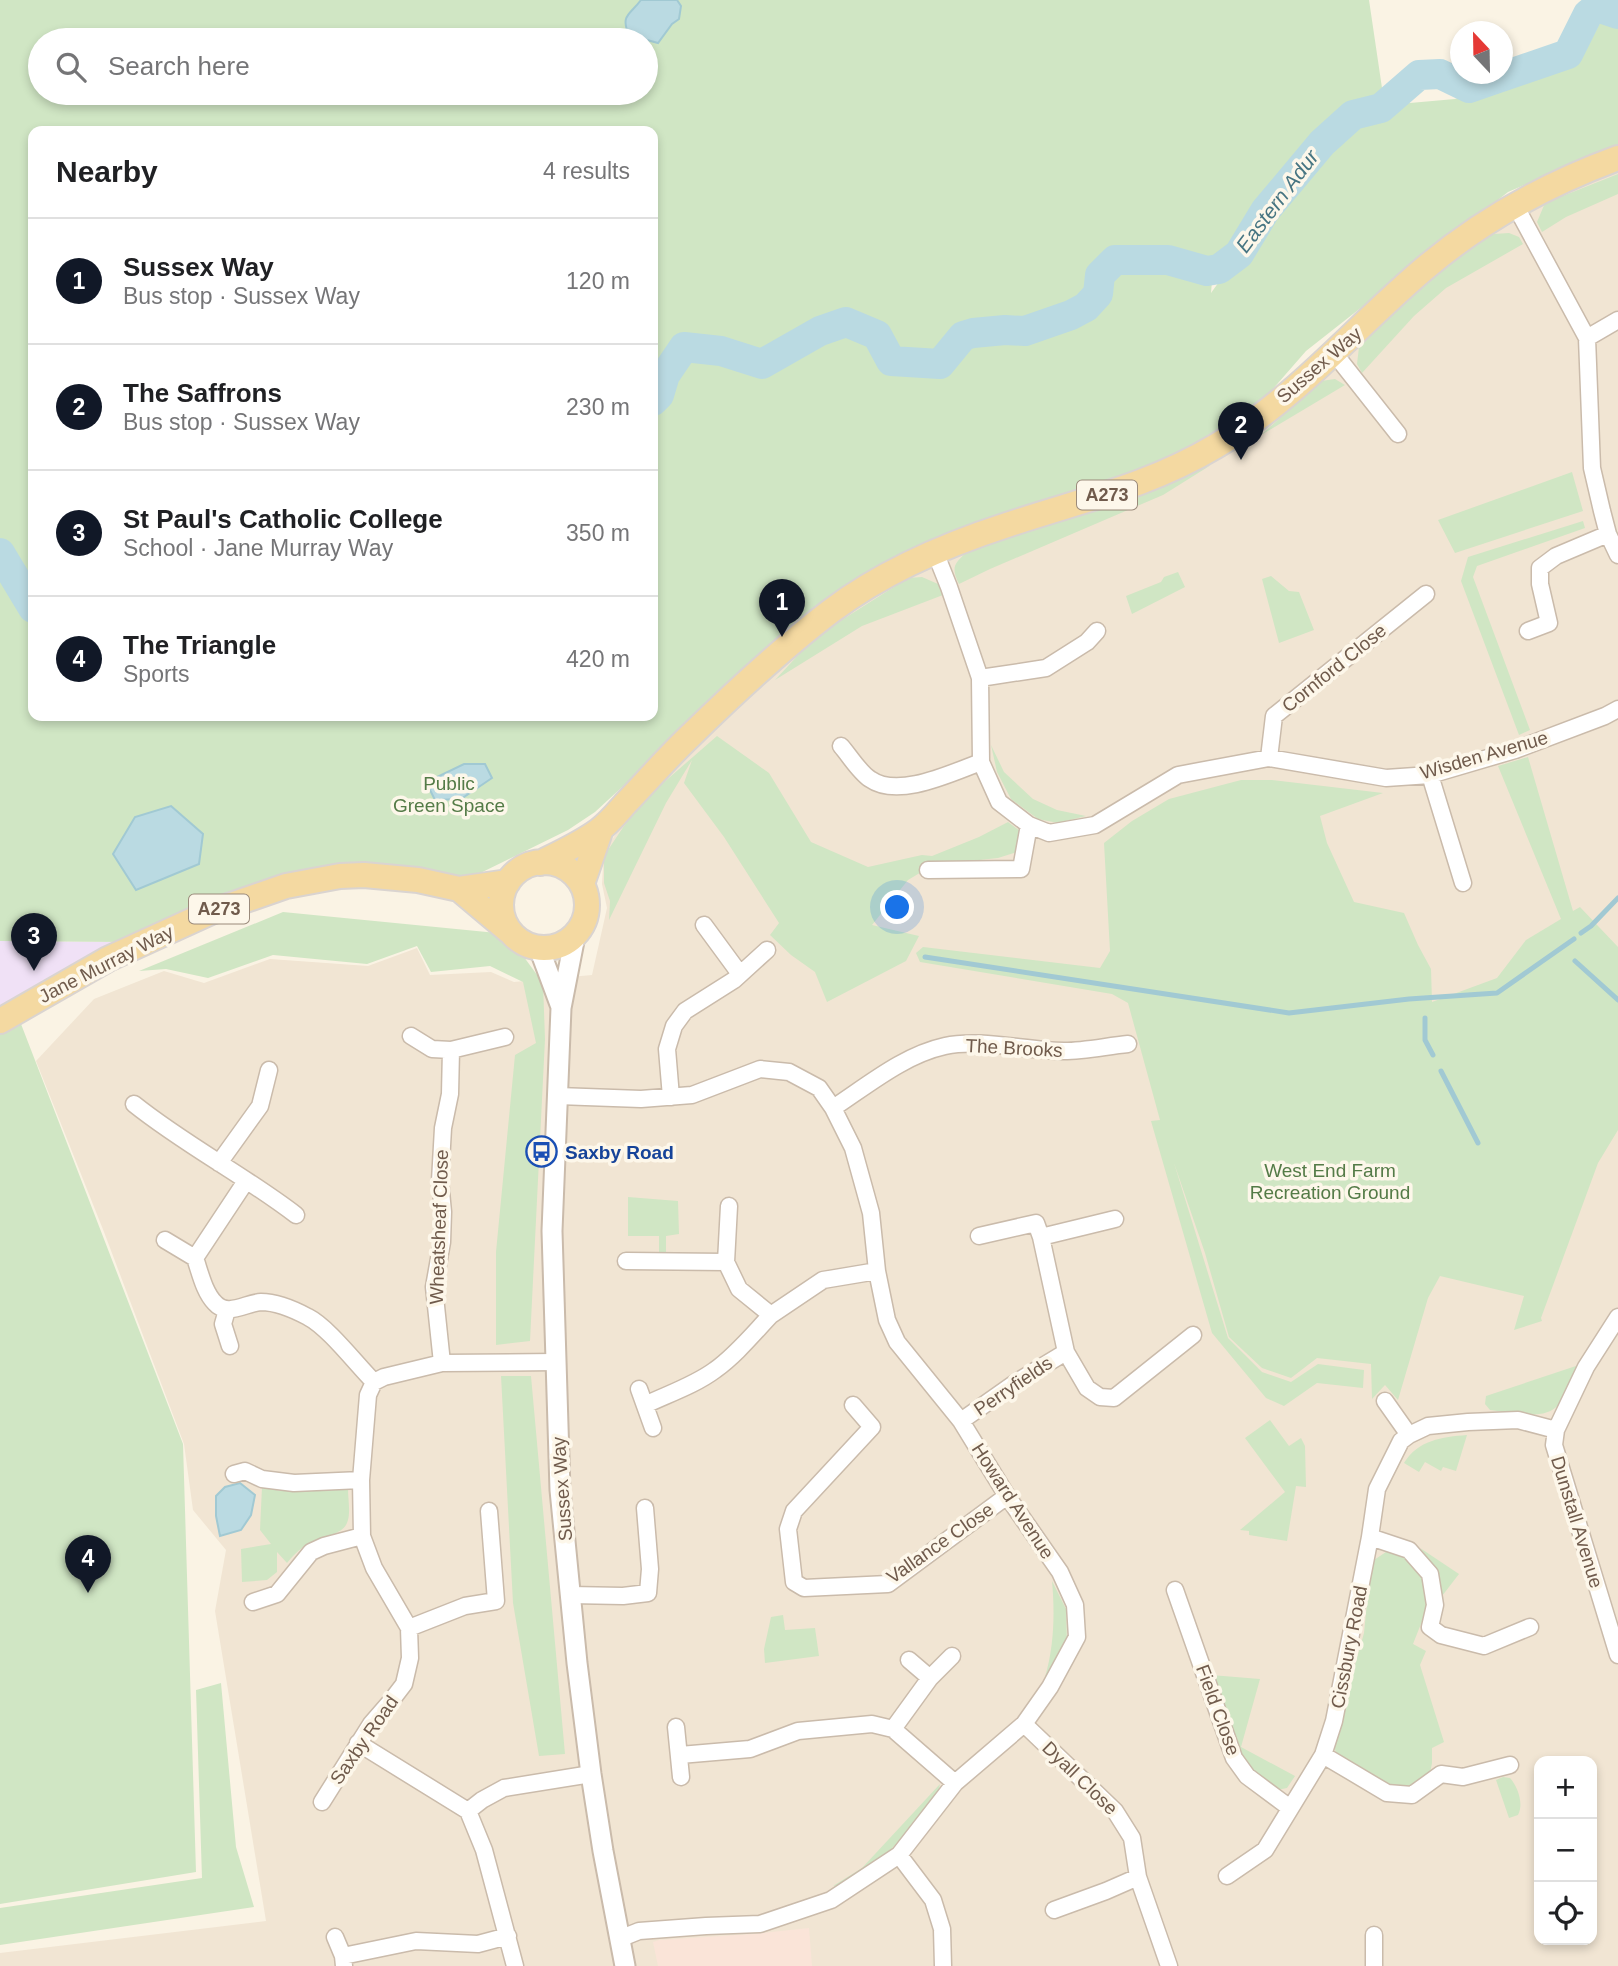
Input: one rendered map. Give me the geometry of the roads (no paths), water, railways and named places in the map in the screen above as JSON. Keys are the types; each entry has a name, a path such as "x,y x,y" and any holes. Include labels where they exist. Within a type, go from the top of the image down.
{"main road":[{"name":"Sussex Way","path":"540,863 575,846 601,829 688,738 798,636 835,609 881,579 935,552 1011,523 1142,483 1233,436 1295,388 1434,261 1478,227 1556,183 1618,158"},
{"name":"Sussex Way","path":"582,884 601,829"},
{"path":"540,863 552,863 574,874 587,897 587,911 575,936 552,948 539,948 518,939 504,920 501,907 508,882 528,866 540,863"},
{"name":"Jane Murray Way","path":"0,1021 108,959 211,912 286,886 340,876 364,875 407,879 459,889 508,882"},
{"name":"Jane Murray Way","path":"459,889 510,931"}],"street":[{"path":"1515,205 1587,338 1592,468 1608,534 1618,555"},
{"path":"1587,338 1618,320"},
{"path":"1334,354 1398,434"},
{"path":"1528,631 1549,623 1540,584 1540,568 1556,556 1608,534"},
{"name":"Wisden Avenue","path":"935,552 980,678 981,762 999,802 1029,825 1049,833 1095,825 1178,775 1269,758 1386,778 1430,775 1515,750 1618,709"},
{"name":"Cornford Close","path":"1269,758 1274,716 1426,594"},
{"path":"980,678 1046,668 1087,642 1097,631"},
{"path":"841,746 870,780 891,787 912,786 981,762"},
{"path":"1430,775 1463,883"},
{"path":"928,870 1021,869 1029,825"},
{"path":"704,925 740,974"},
{"name":"Sussex Way","path":"575,936 561,1007 552,1231 561,1490 591,1774 625,1966"},
{"name":"Sussex Way","path":"539,948 561,1007"},
{"path":"671,1097 667,1049 674,1026 685,1012 717,992 767,950"},
{"path":"411,1036 432,1049 451,1050 505,1037"},
{"name":"The Brooks","path":"833,1108 915,1055 947,1045 979,1043 1066,1052 1128,1044"},
{"name":"Wheatsheaf Close","path":"442,1363 434,1287 442,1242 441,1155 450,1094 451,1050"},
{"name":"Howard Avenue","path":"558,1096 640,1099 692,1095 760,1069 789,1072 819,1088 833,1108 853,1148 871,1213 877,1271 887,1320 897,1342 961,1421 1007,1496 1060,1572 1075,1605 1077,1637 1050,1687 1024,1724 954,1783 899,1855 831,1900 760,1924 639,1931 619,1939"},
{"path":"219,1163 260,1106 269,1070"},
{"path":"134,1104 296,1215"},
{"path":"195,1258 246,1181"},
{"path":"729,1206 726,1262 739,1289 771,1315"},
{"path":"979,1236 1036,1223 1041,1237 1115,1219"},
{"name":"Perryfields","path":"1041,1237 1066,1352 1087,1388 1100,1397 1114,1398 1193,1335"},
{"path":"165,1240 195,1258 215,1305 227,1310 262,1302 290,1308 323,1328 374,1382"},
{"path":"626,1261 726,1262"},
{"path":"653,1428 642,1397 688,1385 715,1370 771,1315 823,1280 877,1271"},
{"path":"227,1310 223,1324 230,1346"},
{"name":"Dunstall Avenue","path":"1618,1317 1586,1367 1556,1430 1554,1445 1618,1655"},
{"name":"Perryfields","path":"961,1421 1015,1383 1066,1352"},
{"path":"489,1511 496,1601 465,1606 409,1628 374,1568 362,1536 361,1480 368,1395 374,1382 384,1377 442,1363 556,1362"},
{"path":"1385,1401 1409,1435 1428,1426 1518,1420 1556,1430"},
{"name":"Vallance Close","path":"853,1405 872,1427 794,1511 788,1530 794,1582 804,1588 888,1584 1007,1496"},
{"name":"Cissbury Road","path":"1227,1876 1265,1850 1323,1755 1334,1721 1377,1489 1401,1441 1409,1435"},
{"path":"234,1474 245,1471 262,1479 294,1483 361,1480"},
{"path":"570,1595 623,1596 648,1593 650,1569 645,1508"},
{"path":"253,1601 277,1594 311,1552 362,1536"},
{"path":"1370,1537 1409,1550 1430,1574 1435,1605 1430,1627 1441,1636 1484,1646 1531,1627"},
{"name":"Field Close","path":"1175,1590 1234,1758 1247,1776 1290,1808"},
{"name":"Saxby Road","path":"322,1802 371,1724 404,1684 410,1658 409,1628"},
{"path":"893,1729 930,1678 952,1656"},
{"path":"909,1660 930,1678"},
{"path":"680,1755 750,1749 798,1731 872,1724 893,1729 954,1783"},
{"name":"Dyall Close","path":"1024,1724 1115,1811 1132,1839 1138,1877 1169,1966"},
{"path":"677,1727 681,1777"},
{"path":"358,1743 468,1811 484,1850 515,1966"},
{"path":"1323,1755 1387,1793 1412,1795 1441,1774 1463,1777 1510,1765"},
{"path":"468,1811 504,1788 591,1774"},
{"path":"899,1855 933,1900 942,1929 943,1966"},
{"path":"1054,1910 1138,1877"},
{"path":"1374,1935 1374,1966"},
{"path":"335,1937 344,1961 416,1941 478,1944 508,1936"}],"water":[{"path":"641,0 677,0 681,6 679,19 658,43 658,28 626,28 626,19"},
{"path":"464,764 485,764 492,778 461,799 435,800 430,790 437,777"},
{"path":"171,806 203,834 199,864 136,890 113,854 135,817"},
{"path":"240,1483 255,1495 251,1515 241,1530 220,1536 216,1496 225,1487"}],"waterway":[{"name":"Eastern Adur","path":"658,396 665,375 684,347 721,351 762,364 820,331 846,322 877,335 891,361 940,364 963,336 1005,330 1025,331 1086,307 1098,294 1100,275 1115,260 1168,260 1207,271 1219,269 1239,254 1265,211 1322,143 1353,115 1381,108 1419,75 1440,74 1469,88 1568,54 1588,14 1597,7 1618,14"},
{"name":"Eastern Adur","path":"0,553 28,600"},
{"path":"1581,933 1618,898"},
{"path":"925,957 1289,1013 1409,999 1497,993 1574,939"},
{"path":"1575,961 1618,1000"},
{"path":"1425,1018 1425,1040 1433,1055"},
{"path":"1441,1071 1478,1143"}],"place":[{"name":"The Saffrons","path":"1241,460"},
{"name":"Sussex Way","path":"782,637"},
{"name":"St Paul's Catholic College","path":"34,971"},
{"name":"Saxby Road","path":"542,1152"},
{"name":"The Triangle","path":"88,1593"}],"park label":[{"name":"Public Green Space","path":"449,794"},
{"name":"West End Farm Recreation Ground","path":"1330,1181"}]}
